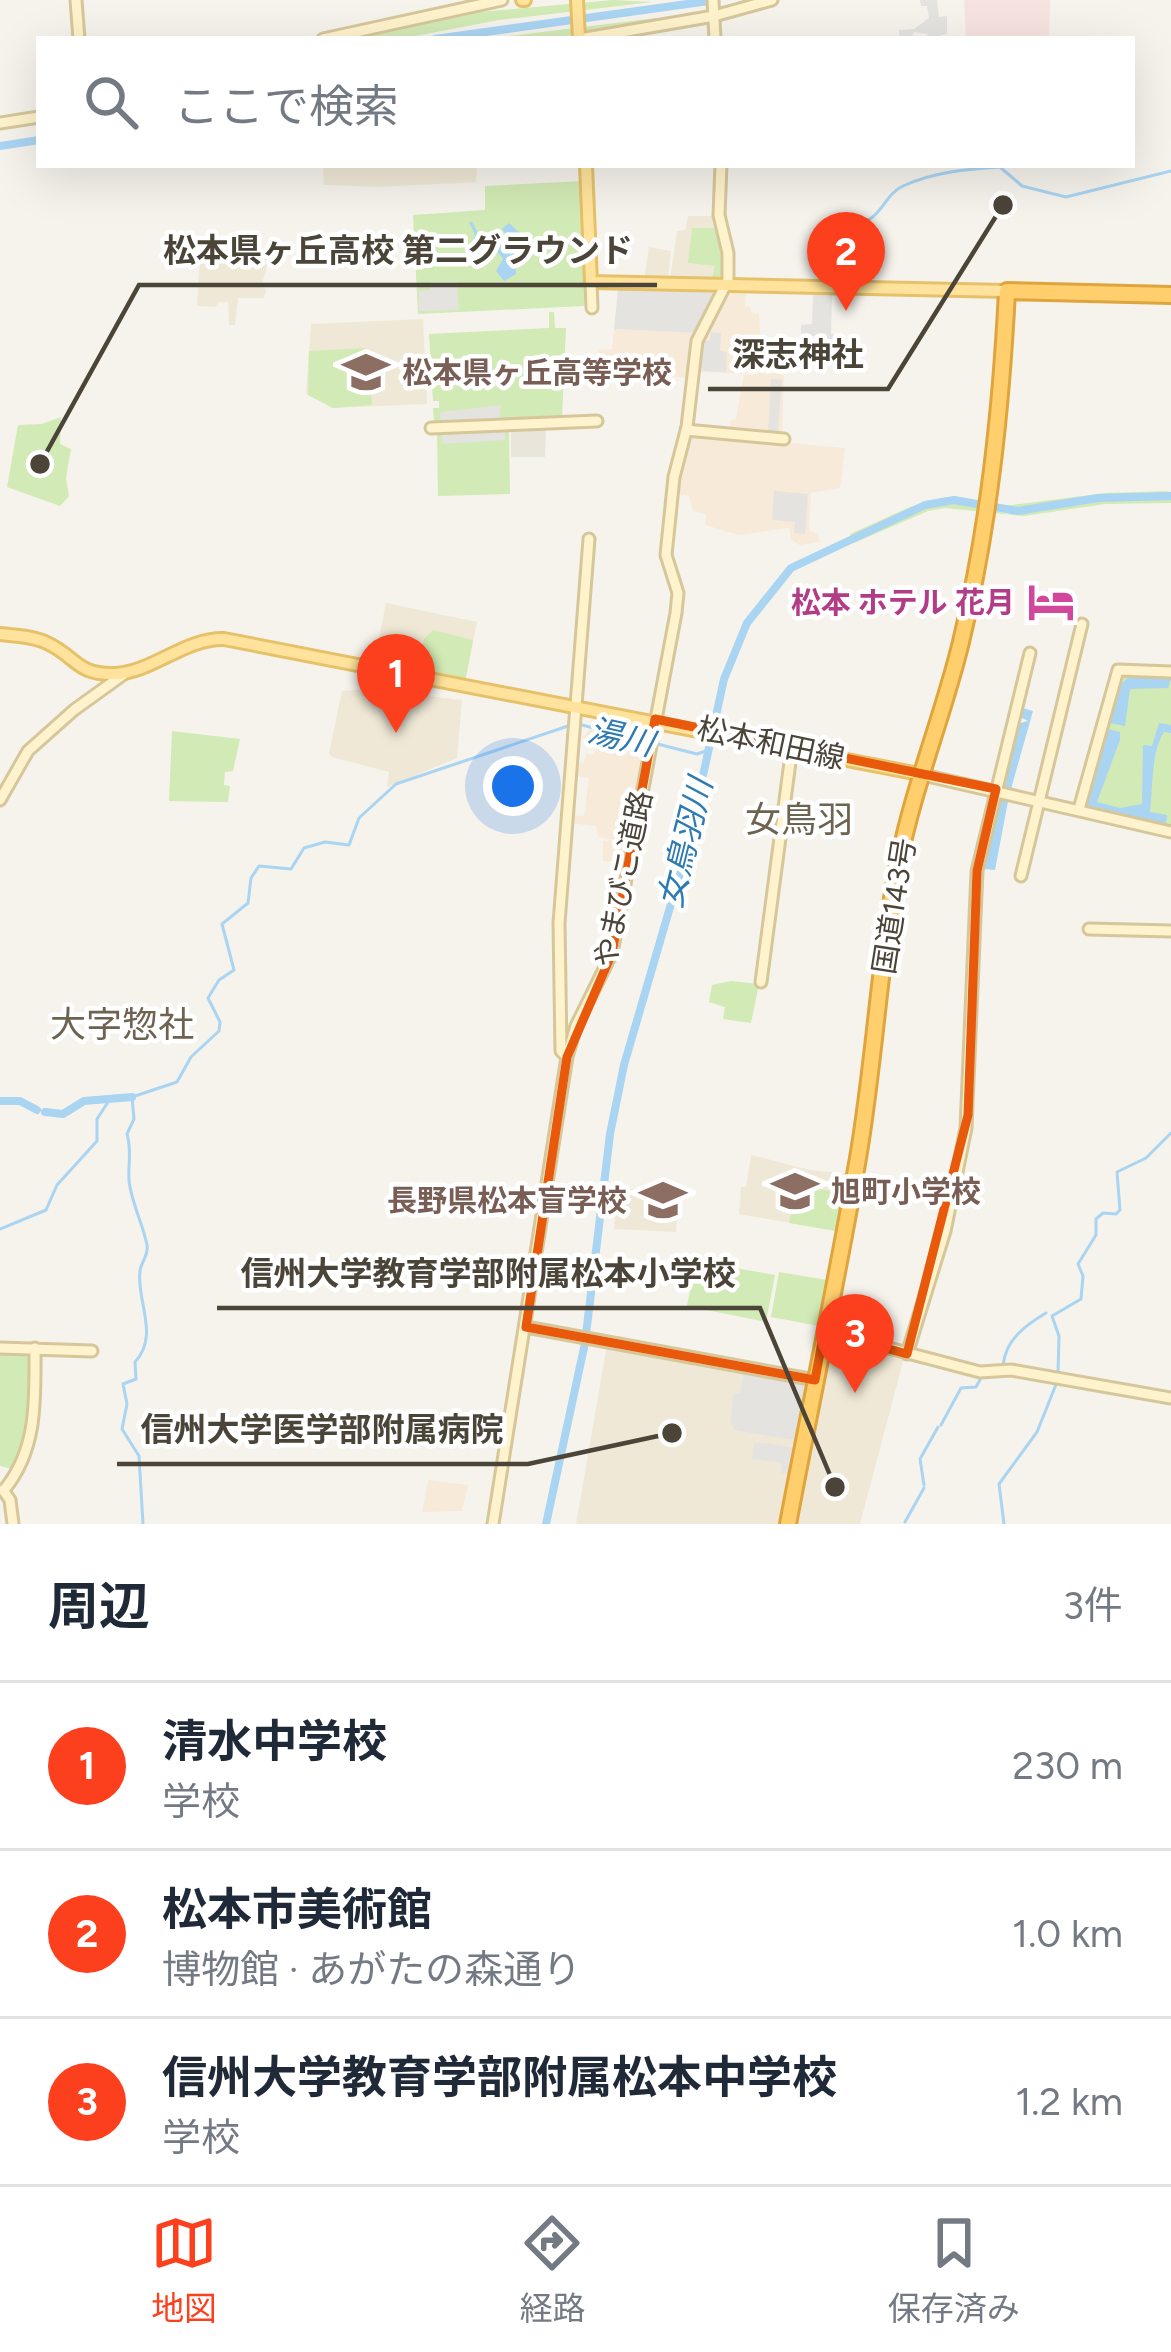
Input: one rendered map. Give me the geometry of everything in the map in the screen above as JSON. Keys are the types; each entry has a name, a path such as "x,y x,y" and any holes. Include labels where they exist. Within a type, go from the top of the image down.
{"highway":[{"path":"1007,293 1171,297"},
{"name":"国道143号","path":"788,1524 859,1156 892,896 919,774 948,692 988,509 1007,293"}],"main road":[{"path":"577,0 580,36"},
{"path":"586,168 591,282 1007,293"},
{"path":"0,634 50,644 82,670 124,673"},
{"name":"松本和田線","path":"124,673 201,641 224,638 919,774"}],"street":[{"path":"76,0 79,36"},
{"path":"337,36 502,0"},
{"path":"713,0 715,36"},
{"path":"591,36 772,0"},
{"path":"0,123 36,117"},
{"path":"721,168 719,215 728,253 726,287"},
{"path":"591,282 592,308"},
{"name":"やまびこ道路","path":"494,1524 567,1057 576,1026 612,953 678,602 667,553 674,477 686,430 697,341 726,287"},
{"path":"431,428 597,421"},
{"path":"686,430 784,439"},
{"path":"567,1057 561,1051 559,923 590,539"},
{"path":"1021,876 1082,624"},
{"path":"907,1354 945,1231 968,1115 977,871 1002,790 1030,652"},
{"path":"1078,809 1118,670 1171,672"},
{"path":"0,800 28,751 124,673"},
{"path":"761,982 792,747"},
{"path":"919,774 1171,832"},
{"path":"1089,929 1171,931"},
{"path":"526,1327 815,1380"},
{"path":"824,1331 982,1372 1011,1370 1171,1398"},
{"path":"0,1348 92,1351"},
{"path":"13,1524 10,1500 2,1488 21,1466 30,1438 35,1348"}],"highlighted area":[{"path":"655,719 996,789 977,871 968,1115 914,1333 907,1354 824,1331 815,1380 526,1327 567,1057 612,953"}],"shaded area":[{"path":"920,0 937,0 939,17 947,16 947,34 899,36 899,30 914,29 929,18 927,6 921,6"},
{"path":"964,0 1050,0 1049,36 966,36"},
{"path":"323,168 477,168 476,182 324,185"},
{"path":"688,216 716,216 724,253 724,275 719,280 670,280 677,231 685,230"},
{"path":"211,245 250,247 269,260 261,287 266,289 264,298 238,298 235,325 229,325 228,302 197,306 200,257 210,257"},
{"path":"649,247 671,251 668,279 644,280"},
{"path":"431,282 457,282 459,310 419,311 419,291 430,290"},
{"path":"618,289 694,291 715,297 695,333 614,329"},
{"path":"731,293 746,293 745,306 759,314 763,374 696,372 709,324"},
{"path":"813,295 832,295 831,334 839,335 839,344 828,343 826,337 801,335 801,325 812,324"},
{"name":"松本県ヶ丘高等学校","path":"423,319 427,404 333,408 306,394 311,324"},
{"path":"614,329 695,333 686,378 600,368 599,350 612,349"},
{"path":"711,332 721,333 726,372 703,371 697,366"},
{"path":"744,375 784,375 782,432 778,436 729,431 731,420 736,419"},
{"path":"771,379 782,380 778,433 768,432"},
{"path":"501,405 499,420 441,423 440,412"},
{"path":"546,428 545,457 511,457 511,429"},
{"path":"505,431 505,440 443,444 442,435"},
{"path":"692,434 845,448 840,488 811,493 809,530 820,542 799,545 791,539 789,528 739,535 705,525 706,514 693,511 689,496 677,494"},
{"path":"774,491 808,494 805,534 794,533 795,522 772,520"},
{"path":"386,603 477,622 465,682 374,664"},
{"path":"365,689 462,700 457,758 387,787 389,772 332,757 342,691"},
{"path":"590,729 646,744 625,862 603,861 603,841 617,840 598,837 596,826 569,823 569,815 584,816 589,778 572,775 574,761 584,763 586,754 594,754 597,742 582,738"},
{"name":"旭町小学校","path":"751,1155 810,1170 852,1174 841,1232 739,1214"},
{"name":"長野県松本盲学校","path":"618,1188 678,1191 676,1232 614,1229"},
{"path":"830,1336 904,1358 860,1524 791,1524"},
{"path":"607,1345 806,1382 809,1387 785,1524 576,1524"},
{"path":"744,1373 807,1387 794,1440 734,1430 730,1420 734,1393 740,1393"},
{"path":"754,1444 794,1448 790,1474 781,1473 782,1463 752,1459"},
{"path":"428,1480 468,1485 462,1511 422,1512"}],"green space":[{"path":"613,0 653,2 499,20 416,36 369,36 479,12"},
{"path":"656,18 657,22 568,36 509,36"},
{"path":"583,181 584,306 418,314 413,215 485,210 485,186"},
{"path":"692,228 718,228 723,275 719,280 712,279 715,266 688,263"},
{"path":"549,312 554,312 555,328 566,328 562,418 434,422 433,408 439,408 439,401 433,401 429,334 549,328"},
{"path":"367,348 372,405 333,408 308,395 309,351"},
{"path":"61,417 60,444 71,449 66,478 69,496 60,506 7,487 18,425"},
{"path":"509,429 510,494 438,496 437,432"},
{"path":"1171,491 1079,499 1018,510 954,499 932,503 956,501 1008,514 1078,502 1171,499 1171,503 1105,504 1024,516 945,508 854,543 852,539 926,504 850,534 910,507 946,497 1005,506 1105,493"},
{"path":"433,630 473,640 465,682 418,673 424,639"},
{"path":"1125,675 1171,677 1171,827 1084,804"},
{"path":"172,731 240,739 233,771 225,772 228,802 169,801"},
{"path":"759,984 751,1023 723,1019 725,1007 709,1002 712,985"},
{"path":"795,1185 849,1194 841,1232 789,1223"},
{"path":"696,1261 775,1275 766,1322 687,1306"},
{"path":"779,1272 827,1280 819,1326 771,1317"},
{"path":"0,1351 31,1351 30,1428 12,1469 0,1466"}],"water":[{"path":"509,223 525,238 515,248 516,274 504,281 496,271 503,259 493,247 511,240 502,229"},
{"path":"1130,676 1171,679 1168,688 1130,689 1125,726 1110,723 1121,684"},
{"path":"1022,708 1033,711 995,870 984,869 1017,724 1028,721 1020,717"},
{"path":"1159,723 1171,725 1171,733 1164,732 1157,749 1150,812 1167,815 1166,825 1086,805 1108,729 1120,732 1120,740 1097,802 1120,808 1142,804 1143,745 1152,746"}],"waterway":[{"path":"457,36 716,0"},
{"path":"0,146 36,140"},
{"path":"844,226 875,215 903,186 926,177 990,168"},
{"path":"1001,168 1022,186 1066,197 1171,171"},
{"path":"471,223 477,235 471,247 480,242 484,249 494,250"},
{"name":"女鳥羽川","path":"546,1524 585,1343 610,1134 624,1065 687,849 724,679 747,623 791,568 925,505 954,500 1018,511 1098,498 1171,496"},
{"name":"湯川","path":"578,724 697,754 709,750"},
{"name":"湯川","path":"143,1524 139,1456 122,1429 127,1404 123,1384 136,1379 135,1362 147,1329 140,1282 147,1245 130,1188 127,1134 134,1119 132,1097 177,1082 191,1057 219,1031 220,1022 208,998 219,980 234,970 222,924 248,903 251,878 259,866 291,869 304,848 325,842 349,845 359,818 396,784 568,726"},
{"name":"湯川","path":"45,1112 63,1114 84,1101 132,1097"},
{"path":"0,1229 46,1210 57,1185 97,1141 97,1119 110,1099"},
{"name":"湯川","path":"0,1101 20,1101 37,1110"},
{"path":"1058,1372 1059,1336 1052,1316 1081,1299 1083,1276 1078,1264 1096,1235 1096,1219 1120,1210 1117,1172 1146,1158 1171,1133"},
{"path":"996,1368 1003,1365 1017,1334 1046,1313"},
{"path":"941,1425 961,1388 976,1387 981,1378"},
{"path":"1004,1524 999,1484 1037,1432 1057,1382"},
{"path":"924,1485 920,1459 938,1427"},
{"path":"905,1522 924,1488"}],"place":[{"name":"深志神社","path":"1003,205"},
{"name":"松本市美術館","path":"846,311"},
{"name":"松本県ヶ丘高等学校","path":"366,372"},
{"name":"松本県ヶ丘高校 第二グラウンド","path":"40,464"},
{"name":"松本 ホテル 花月","path":"1051,602"},
{"name":"清水中学校","path":"396,733"},
{"name":"旭町小学校","path":"795,1191"},
{"name":"長野県松本盲学校","path":"663,1200"},
{"name":"信州大学教育学部附属松本中学校","path":"855,1393"},
{"name":"信州大学医学部附属病院","path":"672,1433"},
{"name":"信州大学教育学部附属松本小学校","path":"835,1487"}],"district":[{"name":"女鳥羽","path":"799,819"},
{"name":"大字惣社","path":"122,1024"}]}
